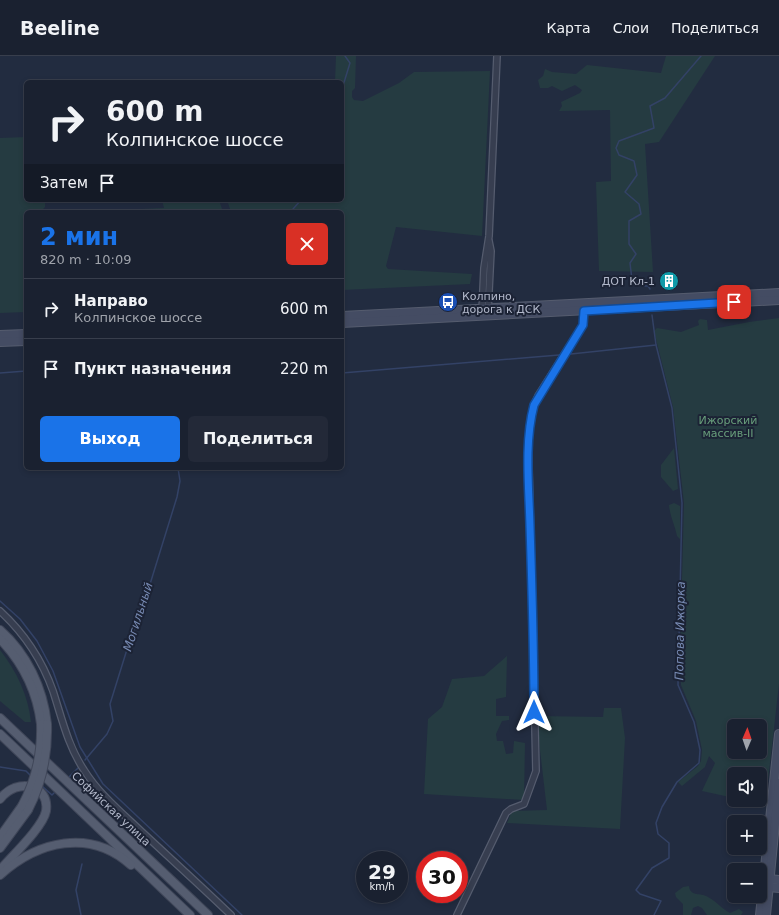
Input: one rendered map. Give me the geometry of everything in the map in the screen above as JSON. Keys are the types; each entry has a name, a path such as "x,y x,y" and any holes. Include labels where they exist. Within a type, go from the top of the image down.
{"main road":[{"path":"344,316 779,293"},
{"path":"344,323 485,317 779,300"},
{"path":"0,335 24,334"},
{"path":"0,342 24,341"},
{"path":"0,630 18,649 30,668 40,691 44,724 38,767 25,808 0,848"},
{"path":"0,639 13,654 29,680 44,724"},
{"name":"Софийская улица","path":"0,718 208,915"},
{"name":"Софийская улица","path":"0,734 190,915"},
{"path":"767,883 779,734"},
{"path":"767,883 778,802 779,776"},
{"path":"0,799 12,787 24,785 37,790 41,794 46,804 46,810 41,822 0,869"},
{"path":"0,837 25,808"},
{"path":"0,875 28,854 45,846 67,843 86,844 119,856 160,892 180,904"},
{"path":"767,883 779,880"},
{"path":"767,883 779,888"},
{"path":"760,915 763,903"},
{"path":"766,903 766,915"}],"street":[{"path":"485,317 484,268 488,236 497,56"},
{"path":"457,915 506,813 511,808 524,804 536,772 529,468 531,420 534,405 538,396 583,325 584,311"},
{"path":"0,611 21,633 42,665 72,749 91,781 118,809 231,915"}],"green space":[{"path":"336,56 356,56 355,88 352,91 352,97 354,100 363,101 399,83 414,72 490,71 482,236 396,227 386,266 388,269 472,274 470,284 344,290 344,210 230,210 228,202 344,202 344,80 335,80"},
{"path":"666,56 715,56 659,142 645,144 653,272 599,271 596,182 611,181 610,110 559,111 562,106 561,102 580,93 582,90 575,85 562,91 552,86 548,88 540,88 538,80 543,76 545,69 552,72 576,74 587,65 661,73"},
{"path":"24,137 24,202 45,202 45,207 42,210 24,210 24,312 0,313 0,138"},
{"path":"162,202 220,202 222,210 118,210 164,208"},
{"name":"Ижорский массив-II","path":"779,318 779,684 767,789 767,767 727,767 727,796 702,791 715,763 709,756 705,767 682,786 678,782 698,766 701,761 702,750 696,721 681,685 680,654 684,503 673,407 654,331 657,328 681,332 699,325 698,321 700,319 707,320 708,330"},
{"path":"674,448 678,489 673,491 661,477 661,465"},
{"path":"674,503 680,506 680,539 677,536 669,505"},
{"path":"0,650 12,667 21,684 30,712 31,722 25,722 0,701"},
{"path":"507,656 506,697 496,699 496,716 509,716 509,720 502,721 496,734 497,741 503,741 506,754 513,753 514,741 525,743 524,800 424,794 428,719 442,707 452,679 484,676"},
{"path":"604,708 621,708 625,738 620,829 507,823 512,811 547,810 536,716 603,717"},
{"path":"689,886 693,893 709,898 730,913 739,909 743,912 741,915 707,915 702,908 698,906 693,908 691,915 683,915 683,904 676,897 675,893 683,887"}],"waterway":[{"name":"Могильный","path":"344,82 350,63 345,56"},
{"name":"Попова Ижорка","path":"650,289 648,286 643,286 632,280 630,263 636,254 629,244 629,221 641,214 639,204 625,192 637,175 634,161 619,155 616,148 619,141 654,128 650,106 665,98 701,56"},
{"name":"Могильный","path":"293,210 299,202"},
{"name":"Попова Ижорка","path":"652,315 656,345 672,408 682,503 678,685 694,722 700,750 699,763 677,782 662,807 656,823 658,834 669,843 669,858 652,868 636,890 640,894 661,901 654,915"},
{"path":"571,354 656,345"},
{"path":"344,373 559,355"},
{"path":"0,373 24,371"},
{"name":"Могильный","path":"85,760 107,734 113,721 110,704 129,643 142,610 177,497 180,481 178,470"},
{"path":"0,601 20,619 37,641 53,671 80,747 103,784 242,915"},
{"path":"0,767 26,771 32,777"},
{"path":"68,778 78,768"},
{"path":"42,786 52,795 54,793"},
{"path":"81,915 76,890 82,864"}],"place":[{"name":"ДОТ Кл-1","path":"669,281"},
{"name":"Колпино, дорога к ДСК","path":"448,302"}],"route":[{"path":"534,712 534,643 529,468 532,411 538,396 583,325 585,320 584,311 734,302"}]}
